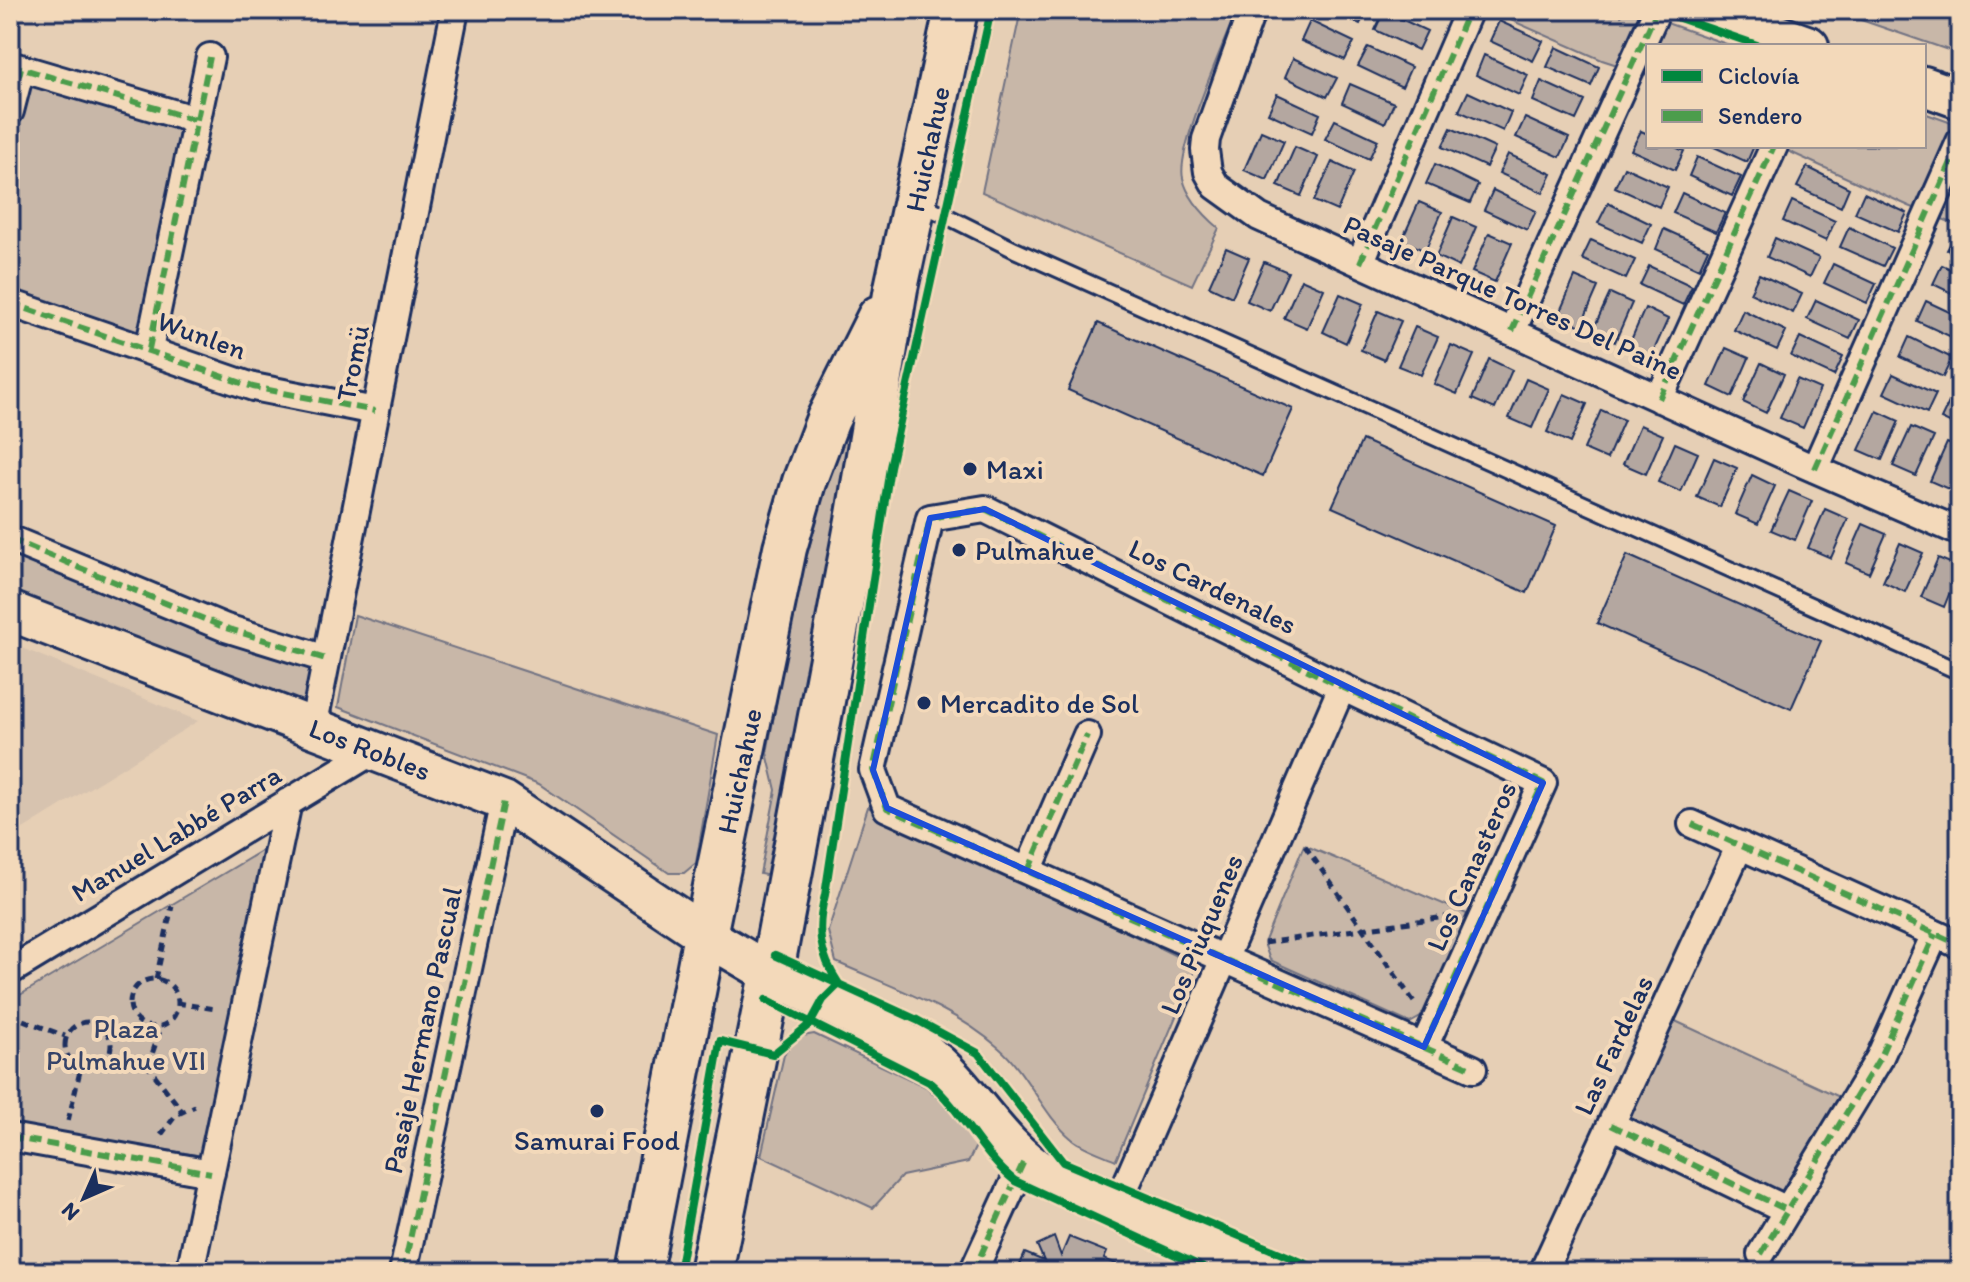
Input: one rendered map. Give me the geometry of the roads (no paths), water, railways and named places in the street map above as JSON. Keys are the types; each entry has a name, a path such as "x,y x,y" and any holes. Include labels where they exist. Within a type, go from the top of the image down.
{"main road":[{"name":"Huichahue","path":"711,1272 858,515 896,288 956,10"},
{"name":"Huichahue","path":"640,1272 705,935 785,548 828,419 854,363 896,288"}],"street":[{"name":"Tromü","path":"313,728 455,10"},
{"name":"Pasaje Parque Torres Del Paine","path":"1252,10 1206,139 1208,172 1216,186 1227,196 1259,217 1960,532"},
{"path":"1360,263 1469,10"},
{"path":"1512,331 1657,10"},
{"path":"1708,10 1803,44"},
{"path":"149,349 210,57"},
{"path":"10,111 16,66 196,120"},
{"path":"1926,87 1960,99"},
{"path":"1815,469 1960,142"},
{"path":"1659,399 1773,148"},
{"name":"Wunlen","path":"10,303 253,387 375,411"},
{"name":"Los Cardenales","path":"1028,871 887,808 873,770 930,518 985,509 1342,687"},
{"path":"10,539 226,628 326,659"},
{"name":"Los Robles","path":"10,611 504,801 705,935 771,974 926,1053 946,1069 1024,1161"},
{"name":"Los Piuquenes","path":"1117,1206 1342,687"},
{"name":"Los Canasteros","path":"1342,687 1543,783 1428,1039"},
{"path":"1087,735 1028,871 1225,960 1428,1039 1473,1069"},
{"name":"Manuel Labbé Parra","path":"10,971 375,750"},
{"name":"Pasaje Hermano Pascual","path":"403,1272 504,801"},
{"path":"190,1272 288,802"},
{"path":"1692,824 1960,945"},
{"name":"Las Fardelas","path":"1543,1272 1740,845"},
{"path":"1761,1254 1879,1059 1935,934"},
{"path":"1611,1125 1787,1210"},
{"path":"10,1137 211,1173"},
{"path":"973,1272 1024,1161 1046,1175 1272,1272"}],"lane":[{"path":"916,201 1029,257 1960,672"}],"place":[{"name":"Maxi","path":"970,469"},
{"name":"Pulmahue","path":"959,550"},
{"name":"Mercadito de Sol","path":"924,703"},
{"name":"Samurai Food","path":"597,1111"}],"park label":[{"name":"Plaza Pulmahue VII","path":"126,1044"}]}
